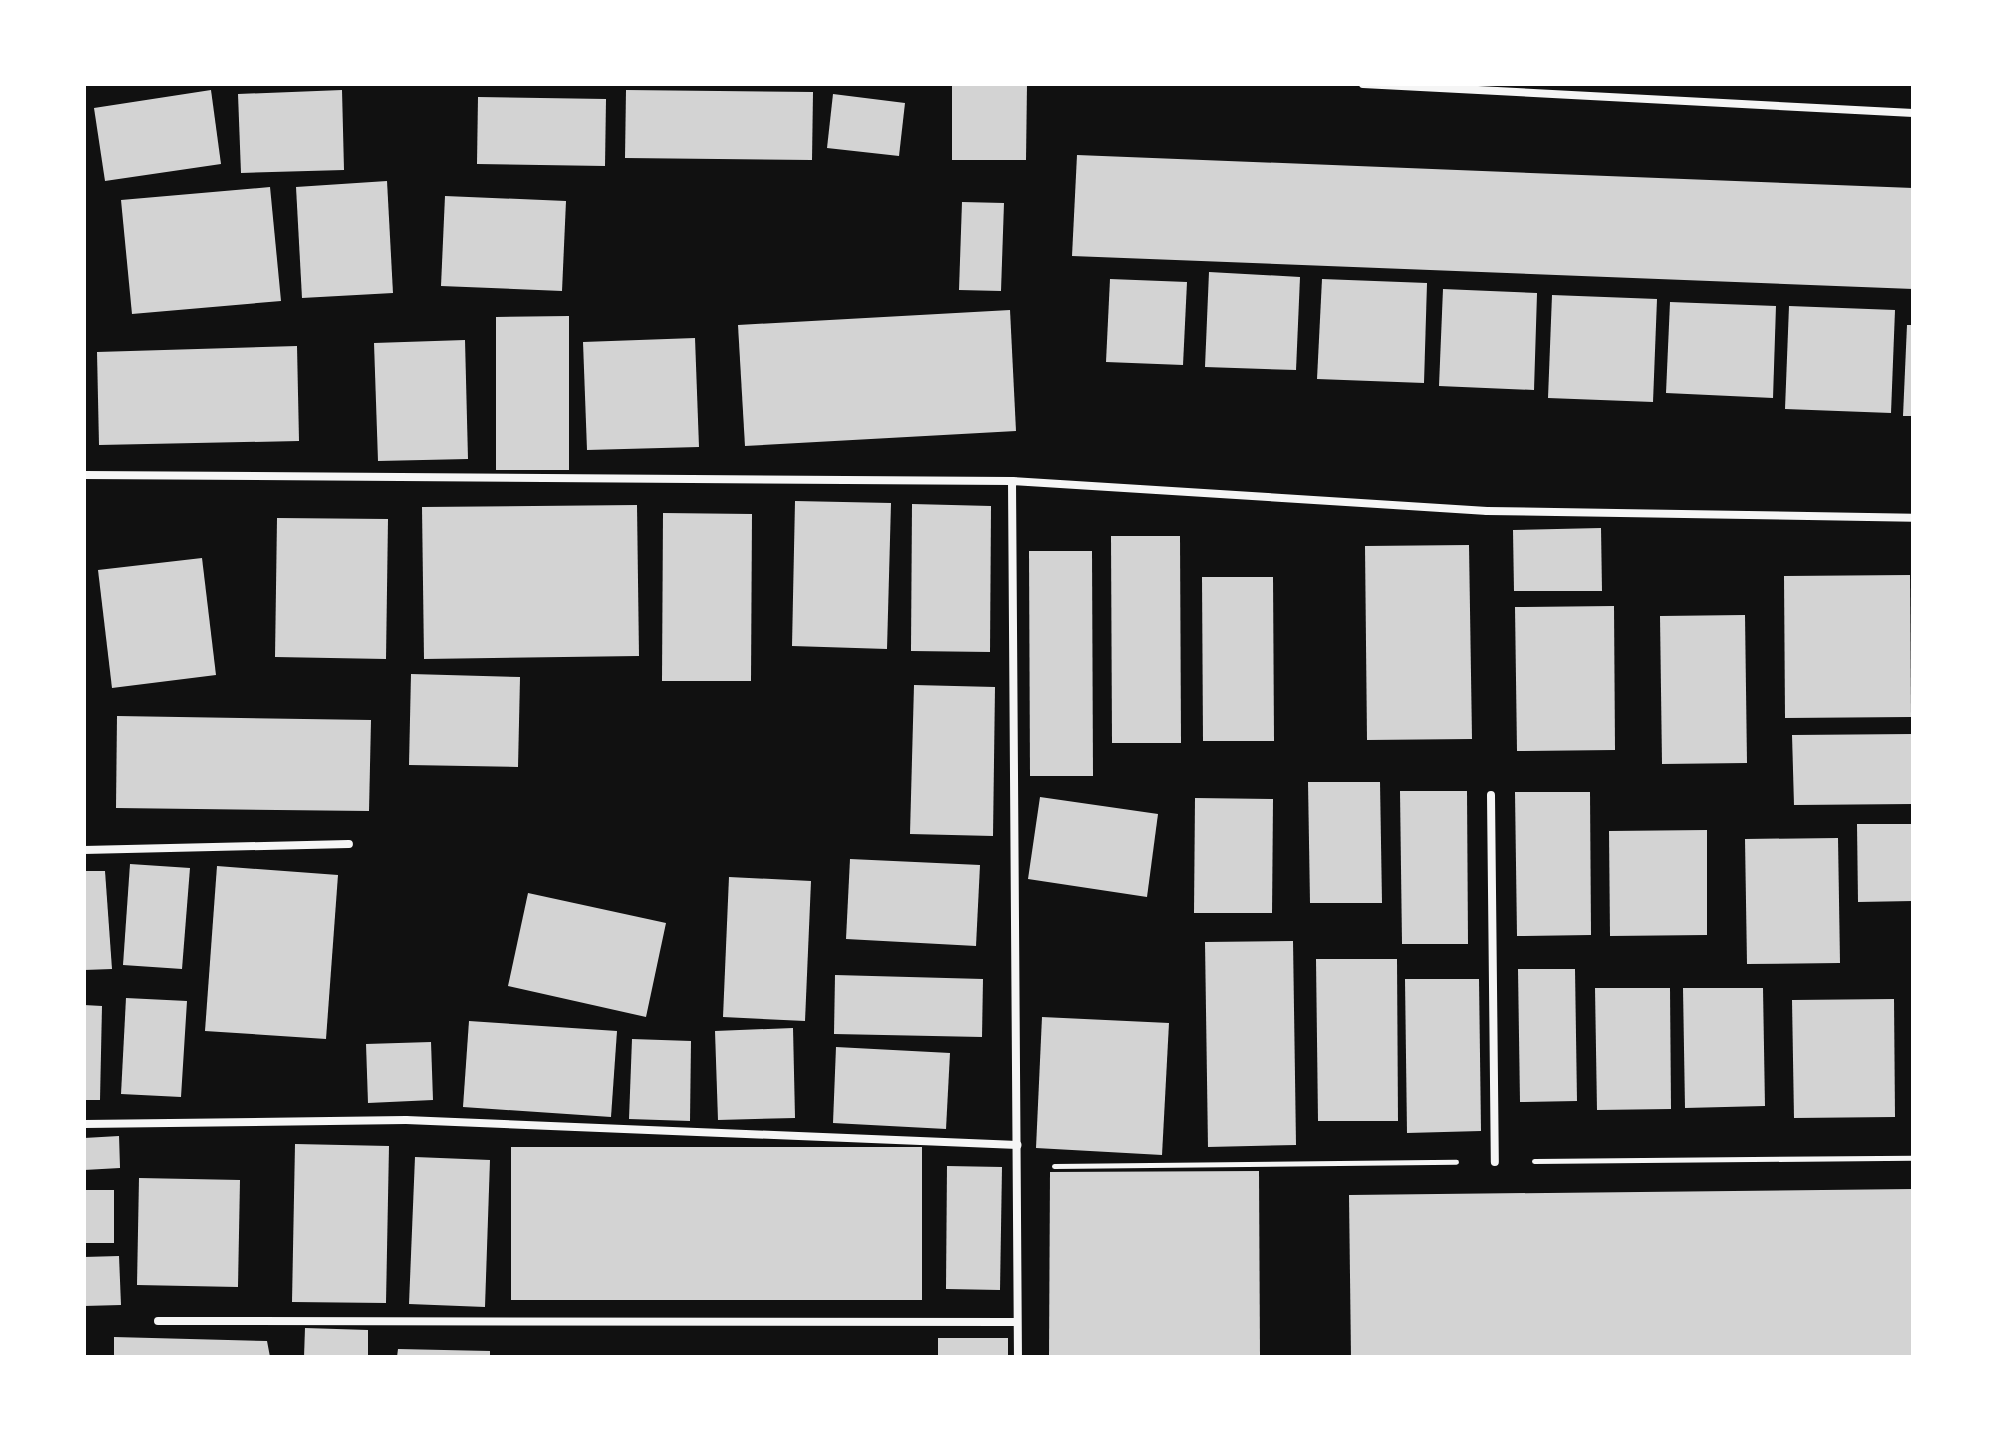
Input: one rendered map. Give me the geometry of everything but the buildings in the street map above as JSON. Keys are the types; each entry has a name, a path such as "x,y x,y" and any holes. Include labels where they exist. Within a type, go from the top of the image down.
{"street":[{"path":"1363,84 1913,113"},
{"path":"84,475 1012,481 1487,511 1913,518"},
{"path":"1012,481 1018,1357"},
{"path":"1491,795 1495,1162"},
{"path":"84,850 349,844"},
{"path":"84,1124 406,1120 1017,1145"},
{"path":"158,1321 1017,1322"}]}
